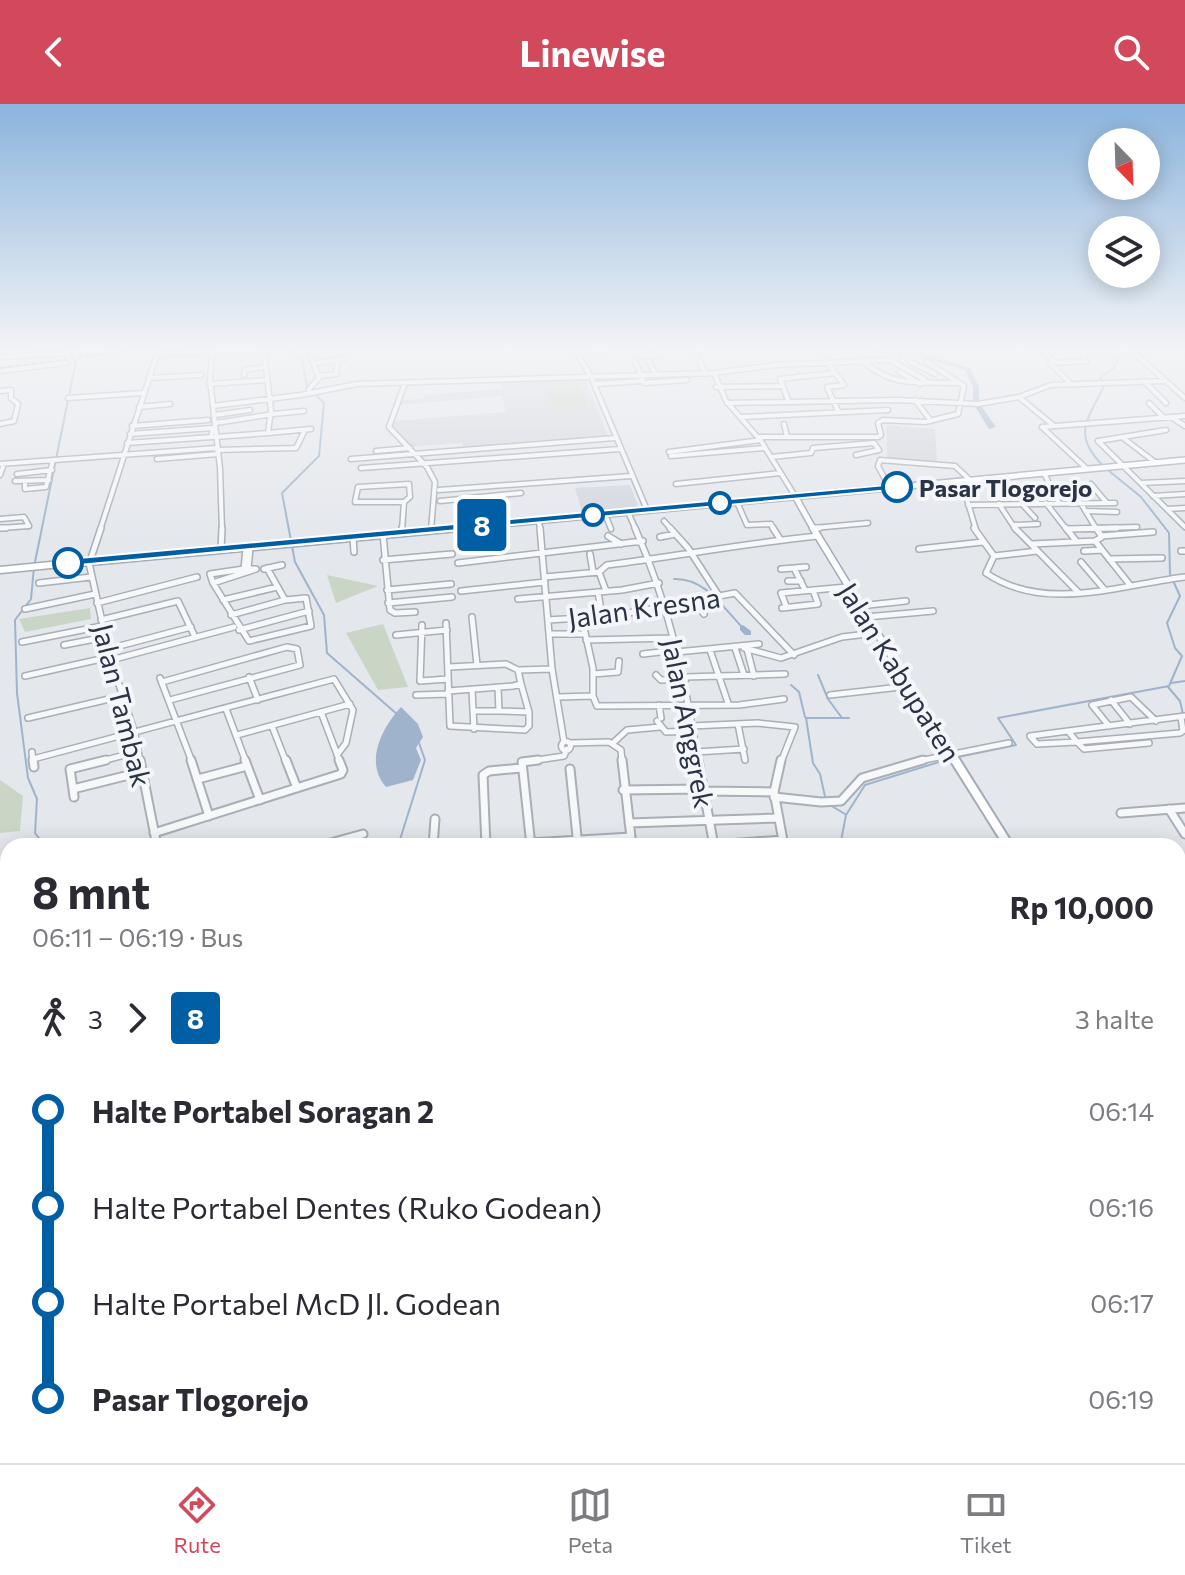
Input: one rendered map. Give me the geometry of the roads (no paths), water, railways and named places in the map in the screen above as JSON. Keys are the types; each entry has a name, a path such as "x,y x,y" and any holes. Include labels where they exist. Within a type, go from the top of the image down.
{"main road":[{"path":"0,570 1185,460"},
{"name":"Jalan Kabupaten","path":"795,496 847,587 1004,838"}],"street":[{"path":"0,424 14,421 17,414"},
{"path":"89,562 136,414"},
{"path":"214,437 215,415 219,414"},
{"path":"216,423 271,414"},
{"path":"268,433 273,414"},
{"path":"281,432 282,414"},
{"path":"394,414 389,427 423,463 435,482 431,530"},
{"path":"606,414 647,510"},
{"path":"738,414 760,439 795,496"},
{"path":"741,417 783,414"},
{"path":"890,414 892,419"},
{"path":"926,414 931,421"},
{"path":"765,448 670,454 760,439 878,437 881,435 878,423 892,419 931,421 956,414"},
{"path":"1040,414 1054,426"},
{"path":"1089,469 1042,427 1185,416"},
{"path":"1171,417 1185,426"},
{"path":"1135,419 1150,432"},
{"path":"132,426 208,420"},
{"path":"241,435 243,420"},
{"path":"784,424 787,437"},
{"path":"130,434 213,428 223,528 221,550"},
{"path":"0,475 2,464 123,455 296,448 308,428 127,443"},
{"path":"1166,430 1098,441 1183,524"},
{"path":"1122,437 1156,463"},
{"path":"351,459 615,438"},
{"path":"771,457 849,444 874,443 879,450 856,456 849,444"},
{"path":"376,451 410,448"},
{"path":"361,468 620,449"},
{"path":"157,459 217,452"},
{"path":"171,461 217,452"},
{"path":"15,481 25,482 23,489 46,487 56,460"},
{"path":"889,487 882,476 880,460 955,466 970,480"},
{"path":"17,474 52,470"},
{"path":"676,484 780,473"},
{"path":"1044,473 1059,503"},
{"path":"439,490 631,476"},
{"path":"957,481 965,494 971,522 994,556"},
{"path":"1140,483 1185,481"},
{"path":"942,483 949,491"},
{"path":"402,532 404,502 410,497 409,484 358,487 355,502 404,502"},
{"path":"1091,484 1106,502"},
{"path":"440,501 521,493"},
{"path":"1024,494 1027,499 1035,498 1038,504"},
{"path":"1153,496 1185,494"},
{"path":"737,502 747,525 771,524 780,539"},
{"path":"1080,502 1101,536"},
{"path":"1046,503 1077,542"},
{"path":"968,505 1115,503"},
{"path":"999,504 1013,525 1078,592"},
{"path":"1013,525 1036,521 1022,504"},
{"path":"1167,509 1185,508"},
{"path":"1086,511 1117,512"},
{"name":"Jalan Anggrek","path":"628,512 659,582 686,678 712,838"},
{"path":"605,514 611,529"},
{"path":"0,519 24,517 29,526 0,528"},
{"path":"530,838 522,762 557,759 564,756 567,745 552,669 539,521"},
{"path":"664,521 693,554 715,598"},
{"path":"814,528 868,523"},
{"path":"1067,529 1137,527"},
{"path":"1032,544 1095,541 1101,536 1153,532"},
{"path":"383,534 388,603 392,612 415,612"},
{"path":"660,537 675,534"},
{"path":"608,536 616,538 621,544"},
{"path":"461,591 596,572 607,565 693,554 735,544 818,536"},
{"path":"353,537 354,552"},
{"path":"458,563 643,541"},
{"path":"1095,541 1130,585"},
{"path":"919,549 983,542"},
{"path":"248,548 248,569 282,565"},
{"path":"231,615 304,597 311,626 257,642 249,641 236,628 210,574 244,569 248,548"},
{"path":"1084,551 1102,550"},
{"path":"994,556 1037,551"},
{"path":"383,560 452,554"},
{"path":"590,554 606,591"},
{"path":"994,556 986,573 1002,587 1046,595 1166,579 1180,578 1185,584"},
{"path":"1109,559 1162,558"},
{"name":"Jalan Tambak","path":"89,562 110,659 135,734 136,752 155,838"},
{"path":"1081,562 1104,589"},
{"path":"781,569 806,567"},
{"path":"267,568 285,600"},
{"path":"794,568 805,590"},
{"path":"213,583 256,569"},
{"path":"571,574 576,594"},
{"path":"39,583 91,577"},
{"path":"97,603 197,577"},
{"path":"788,581 801,581"},
{"path":"518,599 598,592 659,582"},
{"path":"387,590 451,584"},
{"path":"223,600 277,587"},
{"path":"818,604 784,607 781,593 847,587"},
{"path":"813,590 818,604 824,608"},
{"path":"598,592 602,617"},
{"name":"Jalan Kresna","path":"548,620 602,617 664,608 732,593 794,655"},
{"path":"25,609 95,594"},
{"path":"388,603 452,597"},
{"path":"22,642 178,601 195,637"},
{"path":"859,606 906,601"},
{"path":"696,602 704,614"},
{"path":"25,676 309,611"},
{"path":"866,617 933,611"},
{"path":"472,617 477,665"},
{"path":"582,619 593,674 593,696 598,706 739,705 784,699"},
{"path":"396,635 447,626 450,726 525,730 529,726 529,712 518,670"},
{"path":"108,649 191,627"},
{"path":"422,628 420,681 448,679"},
{"path":"745,648 779,658 842,637 876,633"},
{"path":"549,634 673,638"},
{"path":"64,645 105,637"},
{"path":"643,654 745,648 759,644"},
{"path":"170,700 300,665 297,649 287,647 161,680 179,722 209,816"},
{"path":"735,648 744,675"},
{"path":"745,648 754,676"},
{"path":"710,650 728,703"},
{"path":"593,674 618,672 619,661"},
{"path":"222,664 229,682"},
{"path":"449,667 506,664 518,670 552,669"},
{"path":"656,675 661,680 785,674"},
{"path":"249,677 258,700"},
{"path":"34,767 32,755 135,734 335,680 350,704 353,717 346,743 337,755"},
{"path":"416,695 521,684"},
{"path":"830,695 909,686"},
{"path":"498,688 499,711"},
{"path":"472,690 474,729"},
{"path":"28,718 122,696"},
{"path":"558,697 593,696"},
{"path":"1109,726 1092,705 1131,697 1156,721"},
{"path":"1111,700 1130,724"},
{"path":"237,735 350,704"},
{"path":"659,705 659,722 670,733 738,724 795,727 781,760 774,794 783,838"},
{"path":"226,709 260,800"},
{"path":"474,711 529,712"},
{"path":"154,833 341,774 343,770 321,712"},
{"path":"1183,716 1183,731 1180,733 1037,744 1030,736 1156,721 1183,716"},
{"path":"567,745 613,743 627,730 659,722"},
{"path":"738,724 745,760"},
{"path":"272,726 297,788"},
{"path":"1068,731 1084,749 1149,743"},
{"path":"613,743 621,750 623,790 631,837 622,838"},
{"path":"623,790 703,790 842,801 861,778 1009,743"},
{"path":"696,752 744,749"},
{"path":"74,797 70,769 136,752"},
{"path":"198,779 247,766"},
{"path":"486,838 483,775 489,771 522,768"},
{"path":"570,769 577,838"},
{"path":"73,789 141,772"},
{"path":"1121,813 1185,808"},
{"path":"1169,809 1185,834"},
{"path":"629,823 777,818"},
{"path":"434,838 435,819"},
{"path":"351,838 363,834"}],"water":[{"path":"401,707 418,724 423,737 416,748 421,760 413,780 386,787 376,767 376,756 382,735"}],"waterway":[{"path":"39,838 35,833 37,799 28,778 17,693 15,620 31,599 34,567 65,414"},
{"path":"323,414 319,456 282,493 295,562 324,615 327,653 398,715"},
{"path":"983,414 992,427"},
{"path":"1090,414 1085,437 1103,466"},
{"path":"958,757 1016,745 998,718 1169,686 1182,656 1175,648 1167,623 1180,596 1170,574 1169,533 1141,497 1108,470"},
{"path":"674,579 695,583 705,589 743,628"},
{"path":"743,628 748,633"},
{"path":"818,675 828,699 842,718"},
{"path":"1171,683 1185,681"},
{"path":"791,685 799,692 805,717"},
{"path":"1168,687 1180,701 1185,723"},
{"path":"826,801 820,774 813,763 806,718 842,718"},
{"path":"842,718 849,718"},
{"path":"401,838 425,760 418,740"},
{"path":"842,838 846,815 865,785 952,758"},
{"path":"830,805 845,814"}],"place":[{"name":"Pasar Tlogorejo","path":"897,487"}]}
